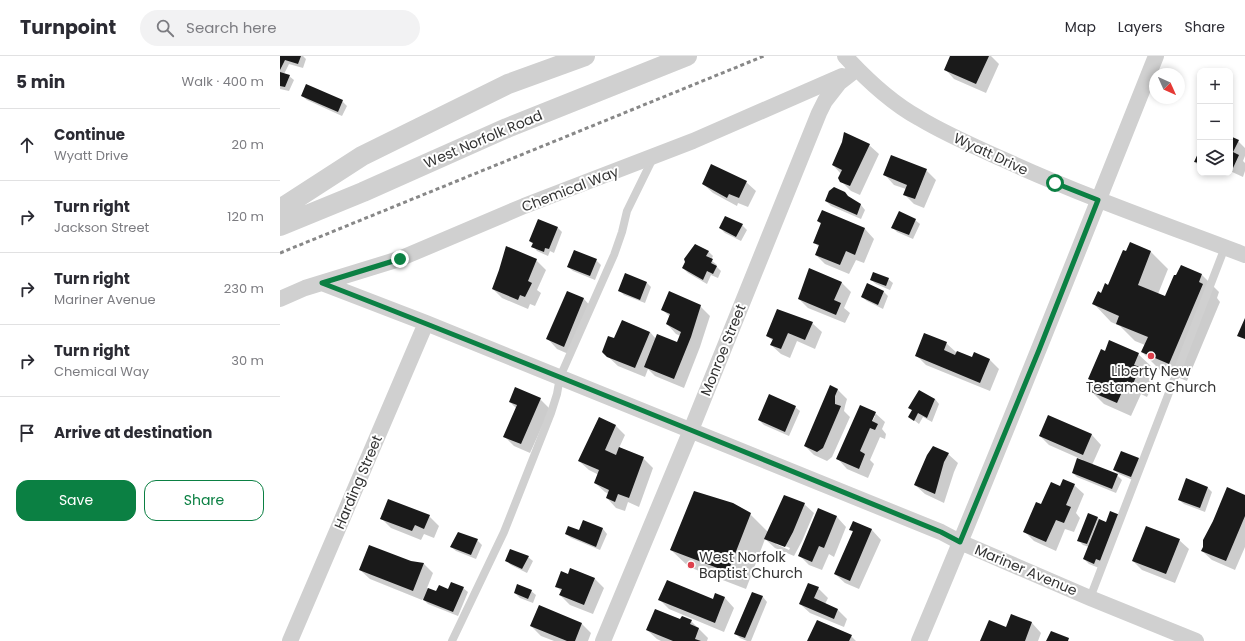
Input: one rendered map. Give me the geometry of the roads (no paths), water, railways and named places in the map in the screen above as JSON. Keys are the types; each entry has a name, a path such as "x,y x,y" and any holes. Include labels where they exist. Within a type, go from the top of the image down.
{"street":[{"path":"280,209 369,153 508,84 585,56"},
{"name":"West Norfolk Road","path":"280,226 363,192 507,128 687,56"},
{"name":"Wyatt Drive","path":"845,56 886,95 918,118 962,141 1041,177 1098,200 1245,255"},
{"path":"918,641 1039,350 1156,56"},
{"name":"Chemical Way","path":"280,299 305,288 400,259 524,206 700,138 799,96 857,69"},
{"name":"Monroe Street","path":"603,641 691,430 819,113 825,101 839,83 857,69"},
{"name":"Mariner Avenue","path":"322,283 426,323 941,532 960,542 1090,598 1196,641"},
{"name":"Harding Street","path":"290,641 426,323"}],"lane":[{"path":"452,641 504,532 551,413 557,394 560,377 614,256 627,211 653,157"},
{"path":"1090,598 1225,247"}],"railway":[{"path":"280,253 764,56"}],"place":[{"name":"Liberty New Testament Church","path":"1151,356"},
{"name":"West Norfolk Baptist Church","path":"691,565"}]}
